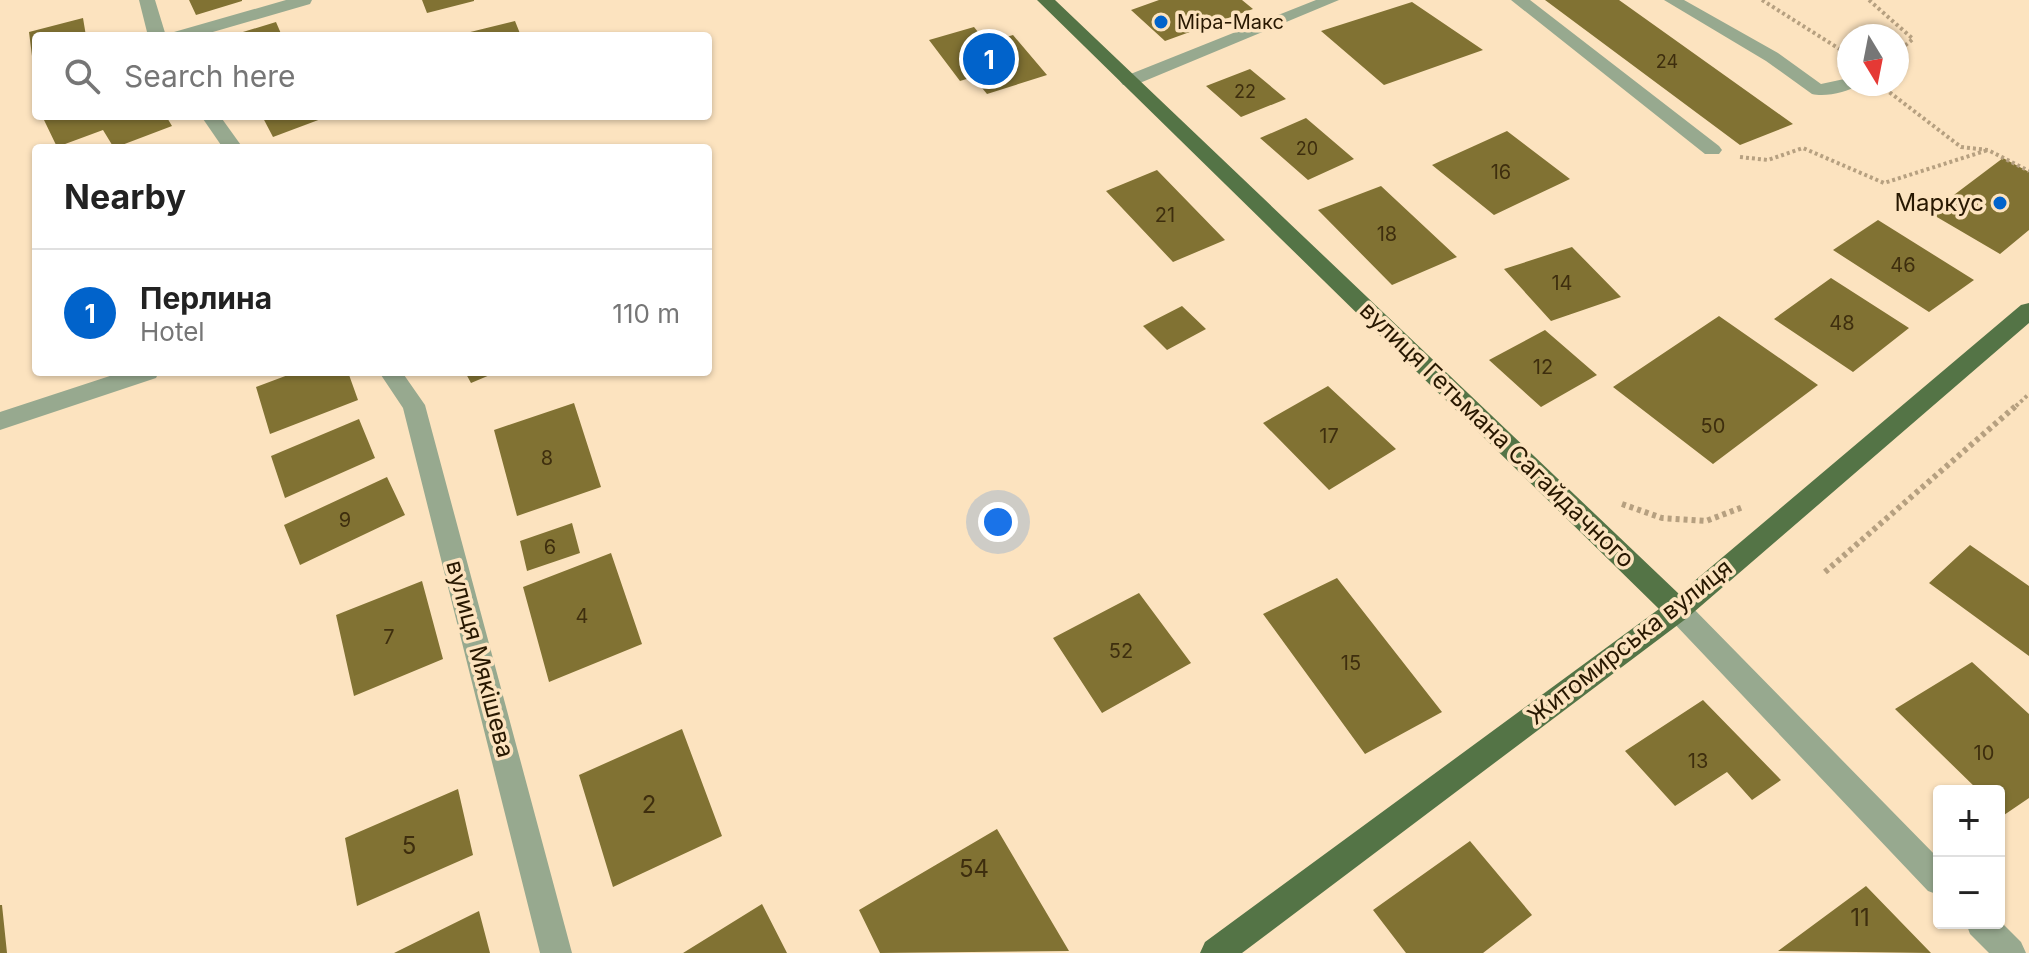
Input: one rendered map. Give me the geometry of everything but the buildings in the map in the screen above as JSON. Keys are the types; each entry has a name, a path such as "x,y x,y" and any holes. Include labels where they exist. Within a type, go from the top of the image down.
{"main road":[{"name":"вулиця Гетьмана Сагайдачного","path":"1045,0 1678,610"},
{"name":"Житомирська вулиця","path":"1216,953 1678,610 2029,311"}],"street":[{"path":"147,0 156,32"},
{"path":"194,32 304,0"},
{"path":"1129,81 1331,0"},
{"path":"1519,0 1712,150"},
{"path":"1672,0 1772,57 1818,90 1837,86"},
{"path":"213,120 230,144"},
{"path":"0,421 136,376"},
{"name":"вулиця Мякішева","path":"393,376 414,405 556,953"},
{"name":"вулиця Гетьмана Сагайдачного","path":"1678,610 1933,874"},
{"path":"1987,929 2010,953"}],"path":[{"path":"1762,0 1837,48"},
{"path":"1869,0 1896,24"},
{"path":"1895,96 1961,147 1988,150 2029,171"},
{"path":"1712,150 1747,159 1768,160 1803,148 1884,183 1988,150"},
{"path":"1825,572 1925,488 2029,394"},
{"path":"1613,501 1662,518 1706,521 1749,505"}],"place":[{"name":"Міра-Макс","path":"1161,22"},
{"name":"Перлина","path":"989,59"},
{"name":"Маркус","path":"2000,203"}]}
